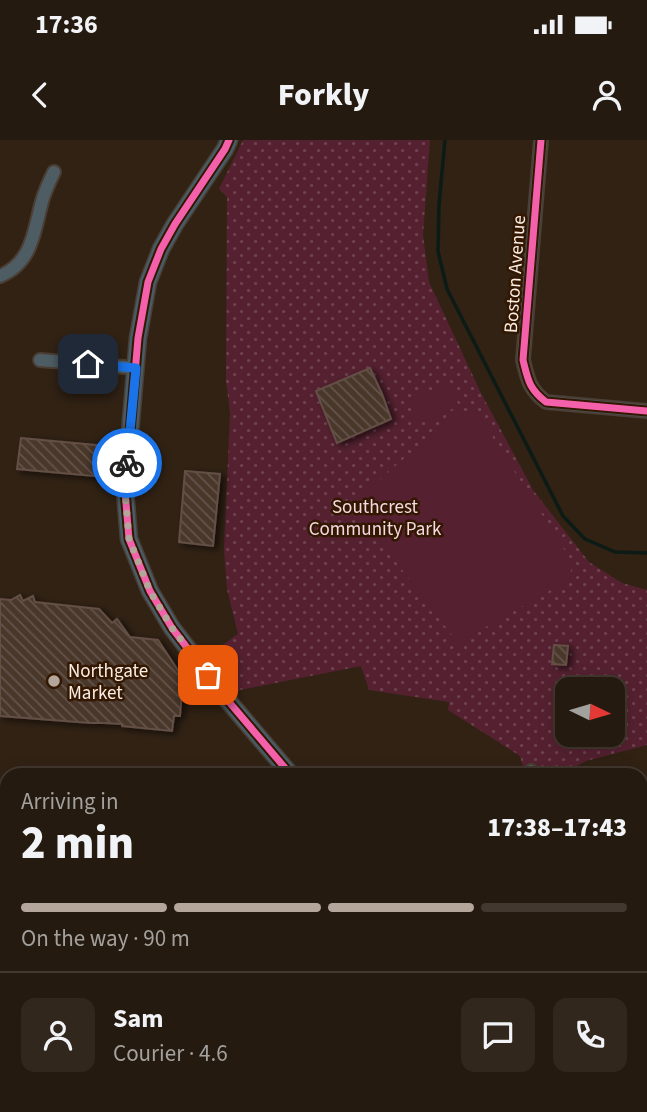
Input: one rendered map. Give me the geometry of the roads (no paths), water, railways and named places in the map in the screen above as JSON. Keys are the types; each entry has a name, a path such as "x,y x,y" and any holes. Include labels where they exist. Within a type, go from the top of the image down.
{"street":[{"path":"229,140 175,224 148,282 141,314 125,491 129,539 150,591 172,628 224,696 285,768"},
{"name":"Boston Avenue","path":"541,140 523,360 529,385 546,402 647,411"},
{"path":"0,276 18,265 30,249 44,195 54,172"},
{"path":"40,360 136,368"}],"waterway":[{"path":"445,140 438,251 447,289 563,516 585,539 615,552 647,553"}],"place":[{"name":"Northgate Market","path":"54,681"}],"park label":[{"name":"Southcrest Community Park","path":"375,517"}]}
